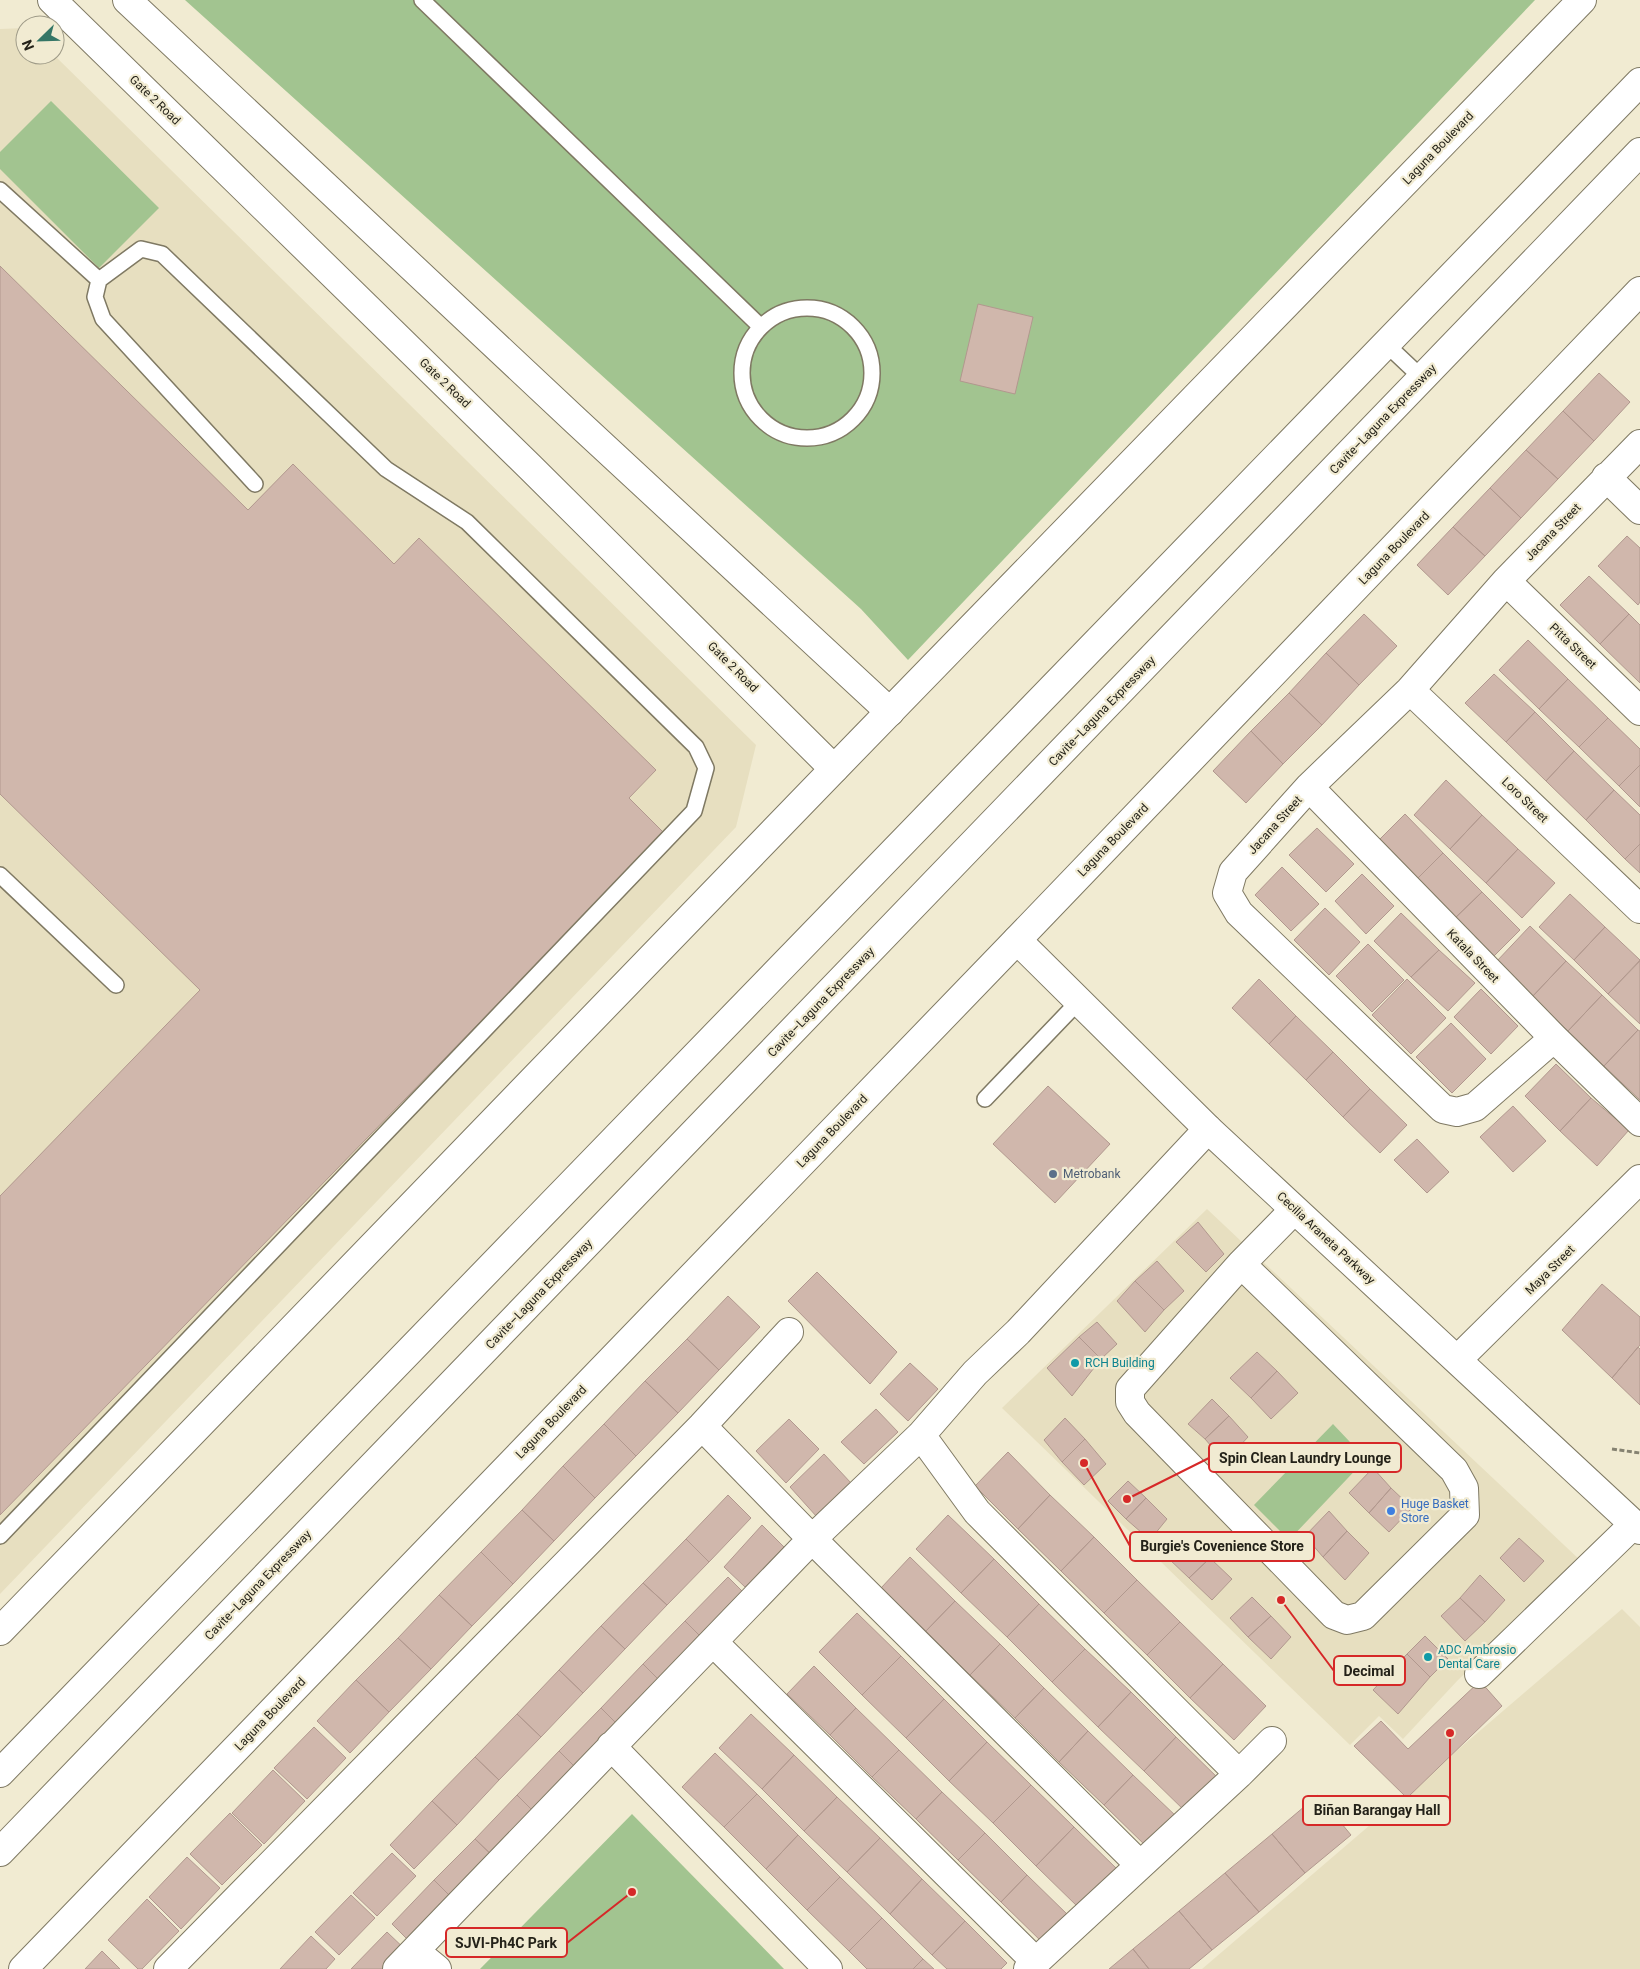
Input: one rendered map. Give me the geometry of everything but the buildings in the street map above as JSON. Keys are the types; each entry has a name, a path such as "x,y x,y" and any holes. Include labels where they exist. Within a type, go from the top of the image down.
{"main road":[{"name":"Gate 2 Road","path":"52,0 538,474 834,768"},
{"path":"127,0 890,712"},
{"name":"Laguna Boulevard","path":"0,1631 834,768 1582,0"},
{"path":"0,1773 1640,82"},
{"name":"Cavite–Laguna Expressway","path":"0,1852 1640,152"},
{"name":"Laguna Boulevard","path":"23,1969 1640,292"},
{"name":"Jacana Street","path":"1554,1038 1475,1107 1457,1112 1443,1109 1239,913 1227,893 1233,872 1309,787 1410,690 1506,581 1640,444"},
{"path":"1606,477 1640,510"},
{"name":"Pitta Street","path":"1506,581 1640,711"},
{"name":"Loro Street","path":"1410,690 1640,910"},
{"name":"Katala Street","path":"1309,787 1554,1038 1640,1122"},
{"name":"Cecilia Araneta Parkway","path":"1017,940 1208,1129 1637,1527"},
{"path":"437,1969 406,1960 812,1539 921,1435 975,1373 1018,1332 1208,1129"},
{"name":"Maya Street","path":"1458,1359 1640,1179"},
{"path":"1242,1264 1454,1470 1464,1488 1465,1515 1363,1616 1347,1620 1334,1615 1137,1413 1130,1402 1130,1389 1242,1264 1294,1210"},
{"path":"168,1969 702,1426 789,1332"},
{"path":"702,1426 812,1539 1140,1865"},
{"path":"921,1435 977,1512 1239,1774"},
{"path":"1479,1674 1637,1527"},
{"path":"713,1642 1032,1966 1239,1774 1272,1741"},
{"path":"611,1746 819,1966"}],"lane":[{"path":"422,0 760,326"},
{"path":"0,190 99,280"},
{"path":"0,1536 694,811 706,768 696,746 467,522 386,469 162,254 141,249 99,280 95,297 103,319 255,484"},
{"path":"813,307 832,312 849,323 862,338 870,356 872,376 868,395 859,412 845,426 830,434 813,438 795,437 778,431 763,422 752,408 744,392 742,375 743,358 749,341 760,326 776,315 794,308 813,307"},
{"path":"1386,344 1422,378"},
{"path":"0,875 116,985"},
{"path":"985,1099 1079,1001"}],"path":[{"path":"1612,1449 1640,1454"}],"shaded area":[{"path":"15,28 15,65 64,65 756,745 736,827 0,1594 0,29"},
{"path":"1207,1209 1581,1561 1458,1680 1403,1739 1379,1716 1350,1745 1002,1408"},
{"path":"1622,1609 1640,1627 1640,1969 1202,1969"}],"green space":[{"path":"185,0 1535,0 908,660 861,609"},
{"path":"51,101 159,208 99,268 0,169 0,152"},
{"path":"1333,1424 1366,1459 1289,1540 1254,1505"},
{"path":"632,1814 784,1969 480,1969"}],"place":[{"name":"Metrobank","path":"1053,1174"},
{"name":"RCH Building","path":"1075,1363"},
{"name":"Burgie's Covenience Store","path":"1084,1463"},
{"name":"Spin Clean Laundry Lounge","path":"1127,1499"},
{"name":"Huge Basket Store","path":"1391,1511"},
{"name":"Decimal","path":"1281,1600"},
{"name":"ADC Ambrosio Dental Care","path":"1428,1657"},
{"name":"Biñan Barangay Hall","path":"1450,1733"},
{"name":"SJVI-Ph4C Park","path":"632,1892"}]}
